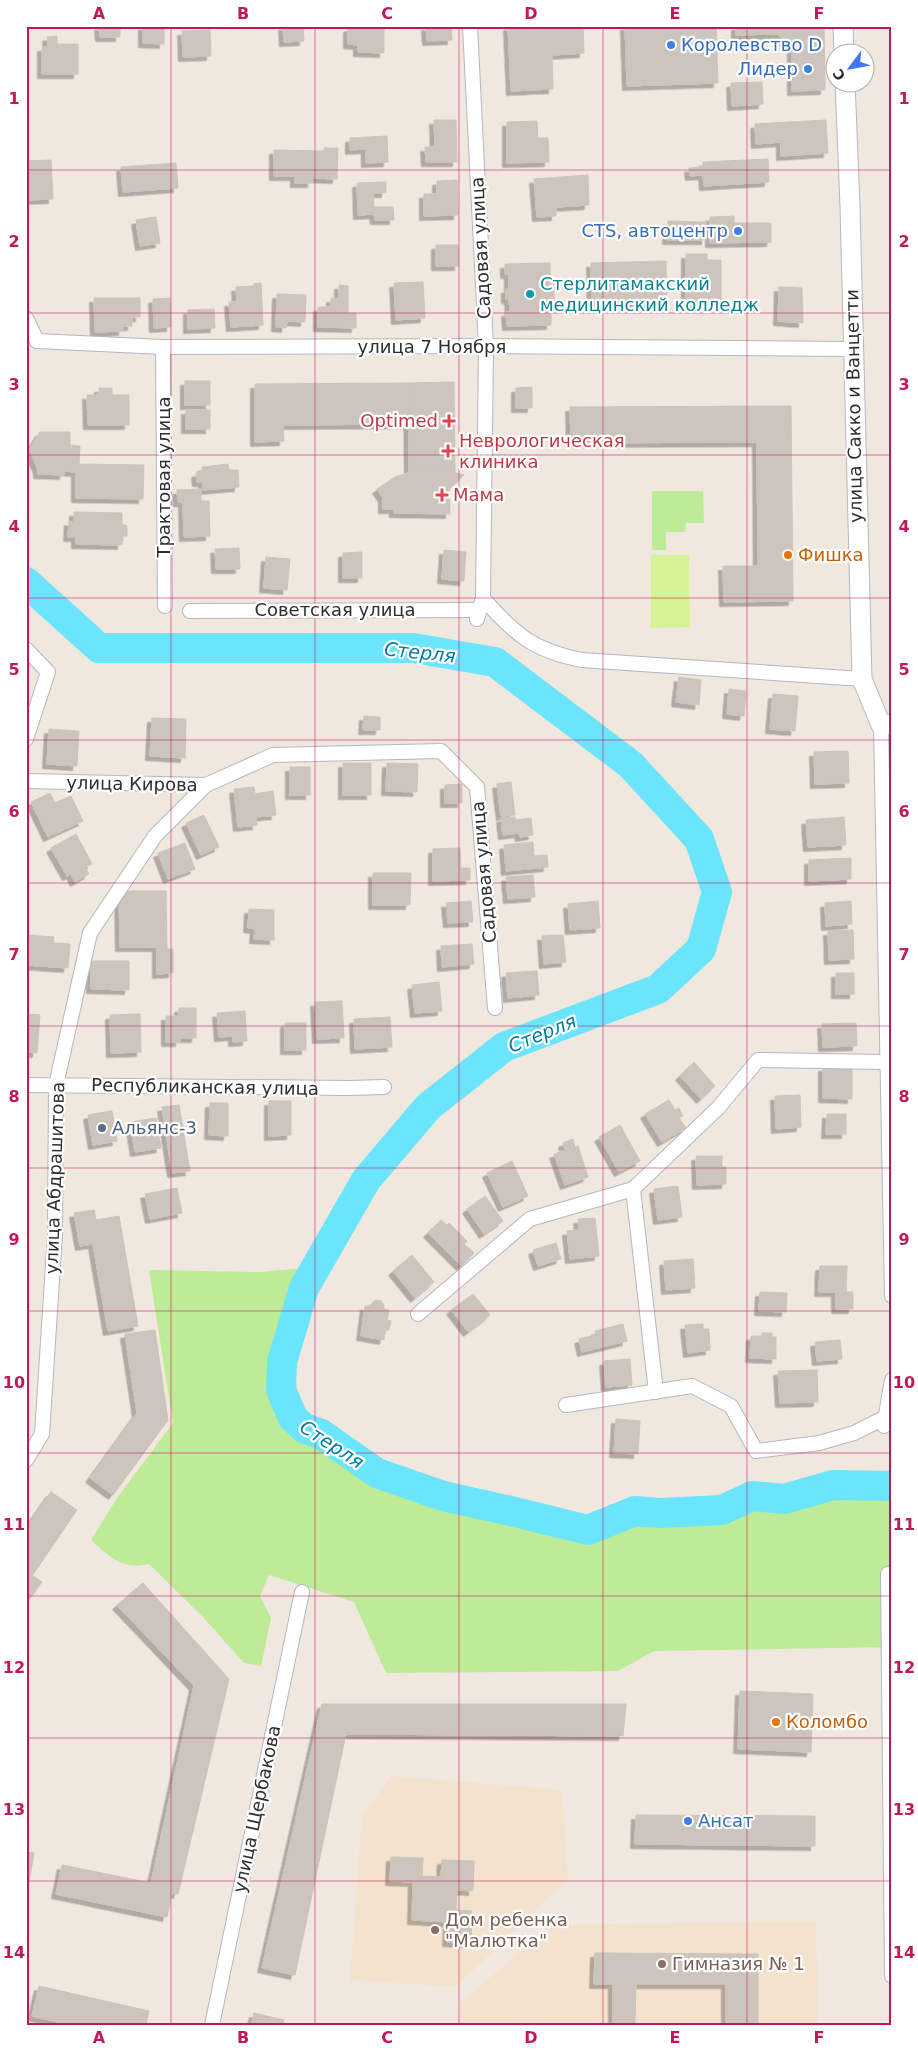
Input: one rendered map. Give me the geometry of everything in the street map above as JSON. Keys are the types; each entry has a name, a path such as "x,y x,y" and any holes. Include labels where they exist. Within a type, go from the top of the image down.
{"street":[{"name":"Садовая улица","path":"470,26 486,346 480,609"},
{"path":"843,26 844,42"},
{"name":"улица Сакко и Ванцетти","path":"845,92 862,679 886,724 886,1062 892,1296"},
{"name":"улица 7 Ноября","path":"26,318 37,341 164,347 852,348"},
{"name":"Трактовая улица","path":"164,347 165,606"},
{"path":"480,609 546,651 565,657 582,660 862,679"},
{"name":"Советская улица","path":"190,610 480,609"},
{"path":"26,649 48,672 26,739"},
{"name":"Садовая улица","path":"441,751 477,787 495,1008"},
{"name":"улица Кирова","path":"26,781 206,786 273,755 441,751"},
{"name":"улица Абдрашитова","path":"26,1460 42,1434 55,1234 56,1085 90,933 155,836 206,786"},
{"path":"418,1314 530,1219 633,1189 718,1108 758,1060 886,1062"},
{"name":"Республиканская улица","path":"26,1085 384,1087"},
{"path":"633,1189 656,1392"},
{"path":"566,1405 692,1386 731,1406 756,1451 819,1443 884,1422 892,1380"},
{"path":"888,1574 892,1976"},
{"name":"улица Щербакова","path":"212,2025 302,1592"}],"shaded area":[{"name":"Дом ребенка \"Малютка\"","path":"391,1776 562,1790 568,1879 456,1987 350,1980 362,1816"},
{"name":"Гимназия № 1","path":"816,1921 818,2025 457,2025 461,2003 551,1925"}],"green space":[{"path":"652,491 703,491 704,523 686,523 685,532 666,532 666,550 652,550"},
{"path":"651,555 689,555 690,627 651,628"},
{"path":"303,1268 273,1361 273,1397 291,1430 322,1444 372,1481 421,1499 565,1531 588,1541 633,1521 720,1522 753,1507 782,1507 835,1493 892,1493 892,1647 654,1651 618,1671 386,1673 354,1602 269,1575 260,1596 271,1618 261,1666 244,1663 203,1617 149,1564 123,1564 110,1557 91,1540 117,1498 173,1423 149,1270 261,1272"}],"building":[{"path":"99,26 120,26 120,37 100,37"},
{"path":"143,26 164,26 164,44 143,43"},
{"path":"283,26 303,26 304,41 284,42"},
{"path":"356,26 384,26 384,53 358,52 358,45 348,44 348,28"},
{"path":"426,26 451,26 452,40 427,41"},
{"path":"508,26 583,26 584,53 552,55 553,89 511,91"},
{"path":"625,26 716,26 718,83 627,86"},
{"name":"Лидер","path":"736,26 824,26 825,90 792,91 792,49 777,34 736,35"},
{"path":"210,30 211,56 183,57 182,31"},
{"path":"57,36 57,44 78,44 78,74 42,74 42,47 48,47 47,37"},
{"path":"762,82 763,104 732,106 731,83"},
{"path":"434,120 456,120 457,162 426,162 425,147 435,147"},
{"path":"826,120 828,153 781,156 781,142 756,144 755,124"},
{"path":"537,121 538,138 548,138 549,162 507,163 507,122"},
{"path":"387,136 388,162 366,163 366,149 350,150 350,138"},
{"path":"324,148 338,148 337,179 312,178 312,183 295,183 295,176 274,176 274,150 324,151"},
{"path":"768,159 769,182 704,186 703,175 690,176 689,168 703,167 703,162"},
{"path":"51,160 53,199 26,200 26,161"},
{"path":"176,163 178,188 123,192 121,167"},
{"path":"588,175 589,205 556,207 556,216 537,217 534,179"},
{"path":"457,180 458,215 424,216 424,194 437,194 437,181"},
{"path":"386,182 386,193 373,193 374,207 393,207 394,220 375,220 374,214 358,215 357,183"},
{"path":"734,216 734,223 771,223 771,242 710,243 710,217"},
{"path":"156,217 160,243 140,246 136,220"},
{"path":"668,221 706,222 706,240 667,240"},
{"path":"436,245 458,245 459,266 436,266"},
{"path":"686,254 707,254 707,260 721,260 721,304 686,304"},
{"path":"666,261 667,301 592,304 591,263"},
{"name":"Стерлитамакский медицинский колледж","path":"550,263 550,282 554,282 554,305 551,305 551,325 507,326 506,312 510,312 509,299 506,299 506,289 509,289 509,274 505,274 505,264"},
{"path":"423,282 425,318 396,320 394,283"},
{"path":"261,283 263,325 231,327 229,302 237,302 236,287 254,286 254,284"},
{"path":"339,285 348,286 348,313 356,313 356,328 318,327 318,307 331,307 331,298 339,299"},
{"path":"779,287 802,288 803,323 778,321"},
{"path":"277,294 306,295 305,322 287,321 286,328 276,327"},
{"path":"94,298 140,298 140,317 132,317 132,326 123,326 123,331 95,332"},
{"path":"170,298 171,327 154,328 153,299"},
{"path":"214,309 215,328 188,329 188,310"},
{"path":"185,381 210,381 210,405 185,405"},
{"path":"454,382 455,472 423,468 409,472 408,383"},
{"path":"408,383 409,424 283,425 284,441 255,442 255,384"},
{"path":"532,387 532,408 516,408 516,388"},
{"path":"99,388 112,388 112,395 129,395 129,425 88,425 87,395 99,395"},
{"path":"791,406 793,601 724,602 723,566 758,566 757,442 571,443 570,407"},
{"path":"186,410 210,410 210,429 186,429"},
{"path":"40,432 70,432 70,445 80,446 79,464 144,465 143,499 76,498 76,472 64,471 64,475 38,474 38,469 29,450"},
{"path":"228,464 229,470 238,470 239,487 203,490 203,482 197,482 196,473 202,472 202,467"},
{"path":"423,468 464,475 449,489 450,514 394,513 394,509 383,509 383,498 377,489 395,477"},
{"path":"201,489 201,501 209,501 210,536 184,537 183,502 178,502 177,490"},
{"path":"74,512 122,513 122,524 127,526 127,536 122,536 122,545 76,544 76,537 68,537 69,521 74,522"},
{"path":"239,548 240,569 216,569 215,549"},
{"path":"444,550 466,552 464,581 442,579"},
{"path":"362,552 362,578 343,578 343,553"},
{"path":"266,557 290,559 287,590 264,588"},
{"path":"679,677 701,680 699,705 676,702"},
{"path":"729,689 746,691 744,716 727,714"},
{"path":"773,694 798,696 795,731 770,729"},
{"path":"364,716 380,717 380,730 363,730"},
{"path":"152,718 186,719 185,758 150,756"},
{"path":"49,729 79,731 77,766 47,764"},
{"path":"848,751 849,783 815,784 814,752"},
{"path":"343,763 371,763 371,795 343,795"},
{"path":"387,763 418,764 417,792 386,791"},
{"path":"290,767 310,767 310,795 290,795"},
{"path":"511,782 515,815 501,816 497,784"},
{"path":"462,784 462,803 445,803 445,785"},
{"path":"254,787 255,794 273,791 276,815 256,817 257,825 238,827 234,789"},
{"path":"50,793 55,803 71,796 83,821 48,837 31,802"},
{"path":"204,815 219,847 201,855 186,823"},
{"path":"515,817 516,820 531,818 533,835 520,837 519,833 503,835 501,818"},
{"path":"844,817 846,845 808,847 806,820"},
{"path":"76,834 92,864 85,867 89,874 75,882 71,874 67,876 51,848"},
{"path":"533,842 534,856 547,855 548,867 506,871 504,845"},
{"path":"185,843 195,869 168,879 158,853"},
{"path":"460,848 461,868 470,868 470,880 433,881 433,849"},
{"path":"851,858 851,879 809,881 809,860"},
{"path":"373,873 411,873 410,905 373,905"},
{"path":"533,875 535,897 508,899 506,877"},
{"path":"119,891 166,891 167,949 173,949 173,973 157,974 157,947 120,947"},
{"path":"471,901 473,922 448,923 446,903"},
{"path":"598,901 600,928 570,930 568,904"},
{"path":"851,901 852,924 826,926 825,903"},
{"path":"249,909 274,910 274,940 254,939 255,929 248,928"},
{"path":"853,930 854,959 829,960 828,931"},
{"path":"26,935 54,937 53,943 70,944 68,968 26,965"},
{"path":"563,935 566,962 544,964 542,936"},
{"path":"472,944 474,964 442,967 441,946"},
{"path":"91,961 129,961 129,990 91,989"},
{"path":"537,971 539,995 508,998 506,973"},
{"path":"836,973 854,973 854,994 836,994"},
{"path":"439,982 442,1011 415,1013 412,985"},
{"path":"342,1001 344,1038 317,1039 315,1002"},
{"path":"179,1008 196,1008 196,1038 180,1038 180,1042 166,1042 166,1016 179,1016"},
{"path":"245,1011 247,1041 233,1042 233,1036 219,1037 217,1013"},
{"path":"26,1014 40,1015 37,1053 26,1052"},
{"path":"140,1014 141,1052 111,1053 110,1015"},
{"path":"390,1017 392,1047 355,1049 354,1019"},
{"path":"285,1023 306,1023 306,1050 285,1050"},
{"path":"856,1023 857,1046 823,1047 822,1024"},
{"path":"694,1062 715,1086 701,1099 680,1076"},
{"path":"823,1067 852,1067 852,1099 823,1098"},
{"path":"800,1095 801,1127 776,1129 775,1096"},
{"path":"669,1100 675,1110 679,1108 683,1116 679,1118 686,1128 662,1142 645,1114"},
{"path":"269,1101 291,1101 291,1135 269,1136"},
{"path":"210,1103 228,1103 228,1136 209,1135"},
{"path":"179,1105 190,1171 172,1173 162,1107"},
{"path":"112,1111 117,1141 93,1145 88,1115"},
{"path":"827,1114 846,1114 846,1134 826,1134"},
{"path":"156,1118 161,1148 135,1152 130,1122"},
{"path":"620,1125 640,1161 619,1172 599,1137"},
{"path":"573,1139 575,1147 578,1146 588,1177 565,1185 554,1154 565,1150 563,1143"},
{"path":"696,1156 722,1156 722,1167 726,1167 726,1184 697,1185"},
{"path":"512,1161 528,1196 503,1207 487,1173"},
{"path":"678,1186 682,1217 658,1220 654,1189"},
{"path":"177,1188 182,1213 150,1219 145,1194"},
{"path":"485,1196 503,1221 484,1234 467,1209"},
{"path":"94,1210 96,1220 119,1216 138,1326 108,1331 93,1244 80,1246 74,1213"},
{"path":"595,1218 599,1256 570,1259 567,1231 579,1230 578,1219"},
{"path":"441,1220 447,1225 449,1223 467,1241 464,1244 474,1253 461,1266 428,1233"},
{"path":"556,1243 561,1259 538,1266 533,1250"},
{"path":"412,1255 434,1282 415,1298 393,1271"},
{"path":"693,1259 695,1288 666,1290 664,1261"},
{"path":"820,1266 847,1266 846,1292 853,1292 853,1309 836,1309 836,1292 819,1292"},
{"path":"760,1292 787,1293 786,1312 759,1311"},
{"path":"473,1294 490,1315 468,1332 451,1310"},
{"path":"376,1300 381,1301 384,1309 389,1310 387,1320 391,1321 389,1330 385,1330 384,1340 361,1336 365,1306 371,1307 372,1303"},
{"path":"623,1324 627,1341 582,1352 579,1339 596,1335 595,1331"},
{"path":"703,1324 703,1329 709,1329 710,1350 688,1353 685,1325"},
{"path":"155,1330 168,1420 113,1495 90,1478 137,1413 125,1334"},
{"path":"762,1333 772,1333 772,1337 776,1337 776,1359 750,1358 751,1336 762,1336"},
{"path":"840,1340 842,1359 817,1361 815,1342"},
{"path":"630,1359 632,1385 606,1387 604,1361"},
{"path":"817,1370 818,1402 780,1403 778,1371"},
{"path":"616,1419 640,1421 638,1454 614,1453"},
{"path":"51,1492 77,1510 32,1576 26,1572 26,1528"},
{"path":"26,1571 42,1582 26,1604"},
{"path":"143,1583 229,1679 178,1894 172,1893 167,1917 56,1894 62,1865 151,1883 194,1686 117,1605"},
{"name":"Коломбо","path":"740,1691 813,1694 811,1752 738,1749"},
{"path":"322,1704 626,1704 623,1736 346,1734 295,1975 262,1968"},
{"path":"636,1815 815,1816 815,1846 635,1844"},
{"path":"26,1852 34,1853 28,1888 26,1888"},
{"path":"391,1857 423,1858 422,1876 441,1877 442,1860 474,1861 473,1891 457,1890 456,1910 472,1911 471,1943 447,1942 448,1922 412,1920 413,1882 390,1881"},
{"path":"595,1953 758,1954 758,2025 726,2025 726,1984 636,1984 635,2025 613,2025 613,1984 594,1984"},
{"path":"39,1986 149,2011 146,2025 71,2025 32,2016"},
{"path":"254,2013 284,2020 283,2025 251,2025"}],"waterway":[{"name":"Стерля","path":"26,582 99,648 413,648 495,662 631,765 699,839 717,892 701,949 658,989 504,1047 428,1107 366,1180 304,1288 282,1362 281,1390 293,1418 304,1428 321,1434 377,1473 443,1496 588,1530 635,1511 660,1513 722,1510 752,1496 784,1499 833,1485 892,1486"}],"place":[{"name":"Королевство D","path":"671,45"},
{"name":"Лидер","path":"808,69"},
{"name":"СTS, автоцентр","path":"738,231"},
{"name":"Стерлитамакский медицинский колледж","path":"530,294"},
{"name":"Optimed","path":"449,421"},
{"name":"Неврологическая клиника","path":"448,451"},
{"name":"Мама","path":"442,495"},
{"name":"Фишка","path":"788,555"},
{"name":"Альянс-3","path":"102,1128"},
{"name":"Коломбо","path":"776,1722"},
{"name":"Ансат","path":"688,1821"},
{"name":"Дом ребенка \"Малютка\"","path":"435,1930"},
{"name":"Гимназия № 1","path":"662,1964"}]}
